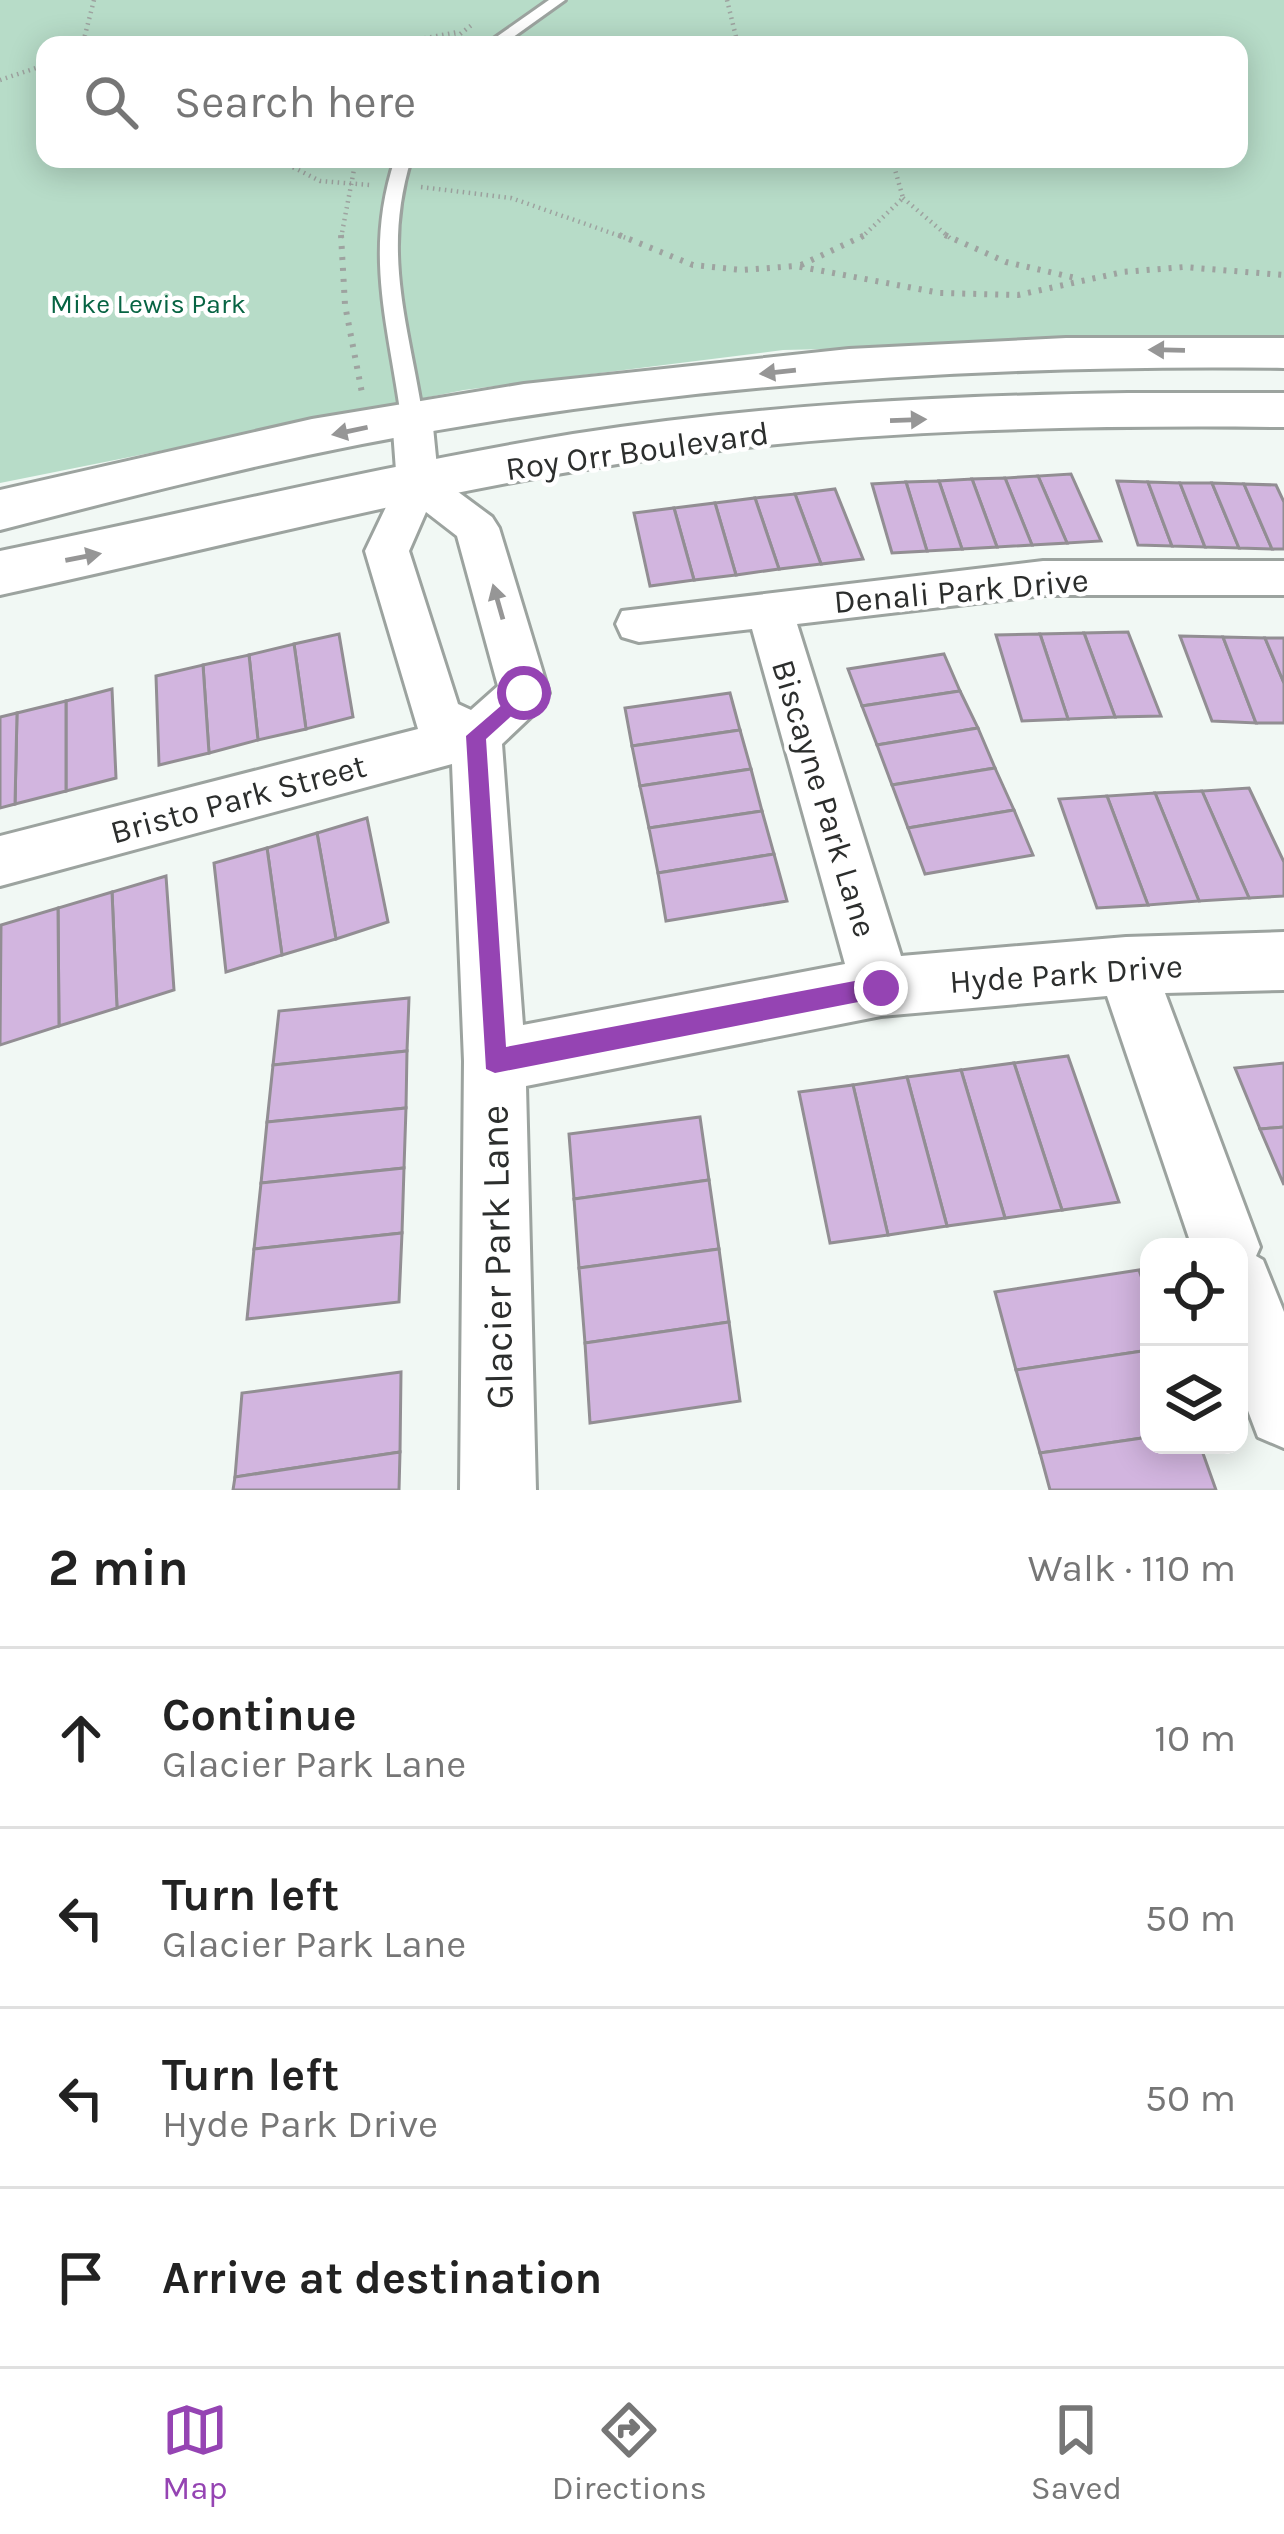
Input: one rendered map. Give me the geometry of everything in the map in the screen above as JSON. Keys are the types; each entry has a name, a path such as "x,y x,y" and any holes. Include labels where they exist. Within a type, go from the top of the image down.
{"main road":[{"name":"Roy Orr Boulevard","path":"0,510 412,417 599,391 983,353 1284,353"},
{"name":"Roy Orr Boulevard","path":"0,573 418,484 658,440 871,421 1177,408 1284,410"}],"street":[{"path":"412,417 418,484 387,550 437,717 476,736 524,693 477,528 418,484"},
{"name":"Denali Park Drive","path":"639,624 1043,578 1284,578"},
{"name":"Biscayne Park Lane","path":"769,608 881,988"},
{"name":"Bristo Park Street","path":"0,860 476,736"},
{"name":"Glacier Park Lane","path":"476,736 495,1061 498,1490"},
{"name":"Hyde Park Drive","path":"495,1061 881,988 1126,966 1284,961"},
{"path":"1126,966 1223,1238"},
{"path":"1248,1309 1284,1411"}],"lane":[{"path":"504,36 558,0"},
{"path":"399,168 386,237 389,310 412,417"}],"path":[{"path":"85,36 94,0"},
{"path":"727,0 736,36"},
{"path":"440,36 462,32"},
{"path":"0,80 36,68"},
{"path":"287,168 315,181 393,184 511,198 553,209 693,265 742,270 796,266 836,255 864,239 903,198"},
{"path":"353,168 338,233 340,284 364,406 412,417"},
{"path":"895,168 903,198 921,220 967,250 1087,280"},
{"path":"796,266 983,296 1018,295 1184,266 1284,275"}],"green space":[{"name":"Mike Lewis Park","path":"0,0 1284,0 1284,339 783,350 464,390 0,483"}],"building":[{"path":"1071,474 1101,541 1067,543 1038,476"},
{"path":"1038,476 1067,543 1032,545 1005,478"},
{"path":"1005,478 1032,545 997,547 972,479"},
{"path":"972,479 997,547 962,549 939,481"},
{"path":"939,481 962,549 927,551 906,482"},
{"path":"1117,481 1148,482 1172,546 1138,545"},
{"path":"906,482 927,551 892,553 872,484"},
{"path":"1148,482 1180,483 1205,547 1172,546"},
{"path":"1180,483 1212,483 1239,548 1205,547"},
{"path":"1212,483 1244,484 1272,549 1239,548"},
{"path":"1244,484 1276,485 1284,502 1284,549 1272,549"},
{"path":"835,489 863,559 821,564 795,494"},
{"path":"795,494 821,564 779,569 755,498"},
{"path":"755,498 779,569 736,575 715,503"},
{"path":"715,503 736,575 694,580 674,508"},
{"path":"674,508 694,580 650,586 634,513"},
{"path":"1128,632 1161,716 1115,717 1084,633"},
{"path":"1084,633 1115,717 1068,719 1040,634"},
{"path":"339,634 353,717 306,729 294,644"},
{"path":"1040,634 1068,719 1022,721 996,635"},
{"path":"1180,636 1223,637 1256,723 1212,721"},
{"path":"1223,637 1265,638 1284,683 1284,723 1256,723"},
{"path":"1265,638 1284,638 1284,683"},
{"path":"294,644 306,729 258,740 249,655"},
{"path":"944,654 960,691 862,706 848,669"},
{"path":"249,655 258,740 209,753 203,665"},
{"path":"203,665 209,753 159,765 156,676"},
{"path":"112,689 116,778 66,791 66,701"},
{"path":"960,691 978,728 877,745 862,706"},
{"path":"730,693 740,730 632,746 625,708"},
{"path":"66,701 66,791 15,804 17,713"},
{"path":"17,713 15,804 0,808 0,717"},
{"path":"978,728 995,768 892,785 877,745"},
{"path":"740,730 751,769 640,786 632,746"},
{"path":"995,768 1014,810 908,828 892,785"},
{"path":"751,769 762,811 649,828 640,786"},
{"path":"1249,788 1284,862 1284,896 1249,898 1202,791"},
{"path":"1202,791 1249,898 1199,901 1155,793"},
{"path":"1155,793 1199,901 1148,905 1107,796"},
{"path":"1107,796 1148,905 1097,908 1059,799"},
{"path":"1014,810 1033,855 925,874 908,828"},
{"path":"762,811 774,854 658,873 649,828"},
{"path":"367,818 388,922 336,939 317,833"},
{"path":"317,833 336,939 282,955 267,848"},
{"path":"267,848 282,955 226,972 214,863"},
{"path":"774,854 787,901 666,921 658,873"},
{"path":"166,876 174,990 117,1008 112,892"},
{"path":"112,892 117,1008 59,1026 58,908"},
{"path":"58,908 59,1026 0,1045 1,925"},
{"path":"409,998 407,1051 273,1065 279,1011"},
{"path":"407,1051 406,1108 267,1122 273,1065"},
{"path":"1068,1056 1119,1202 1062,1210 1014,1063"},
{"path":"1014,1063 1062,1210 1005,1218 961,1070"},
{"path":"1284,1063 1284,1127 1260,1129 1235,1068"},
{"path":"961,1070 1005,1218 947,1226 907,1077"},
{"path":"907,1077 947,1226 888,1235 853,1085"},
{"path":"853,1085 888,1235 830,1243 799,1092"},
{"path":"406,1108 404,1168 261,1183 267,1122"},
{"path":"700,1117 709,1180 574,1199 569,1134"},
{"path":"1284,1127 1284,1185 1260,1129"},
{"path":"404,1168 402,1233 254,1249 261,1183"},
{"path":"709,1180 719,1249 579,1268 574,1199"},
{"path":"402,1233 399,1302 247,1319 254,1249"},
{"path":"719,1249 729,1322 585,1343 579,1268"},
{"path":"1139,1270 1140,1351 1016,1370 995,1292"},
{"path":"729,1322 740,1401 590,1423 585,1343"},
{"path":"1140,1351 1140,1438 1040,1453 1016,1370"},
{"path":"401,1372 400,1452 235,1477 242,1393"},
{"path":"1140,1438 1140,1454 1203,1454 1216,1490 1050,1490 1040,1453"},
{"path":"400,1452 399,1490 233,1490 235,1477"}],"route":[{"path":"524,693 476,736 495,1061 881,988"}]}
